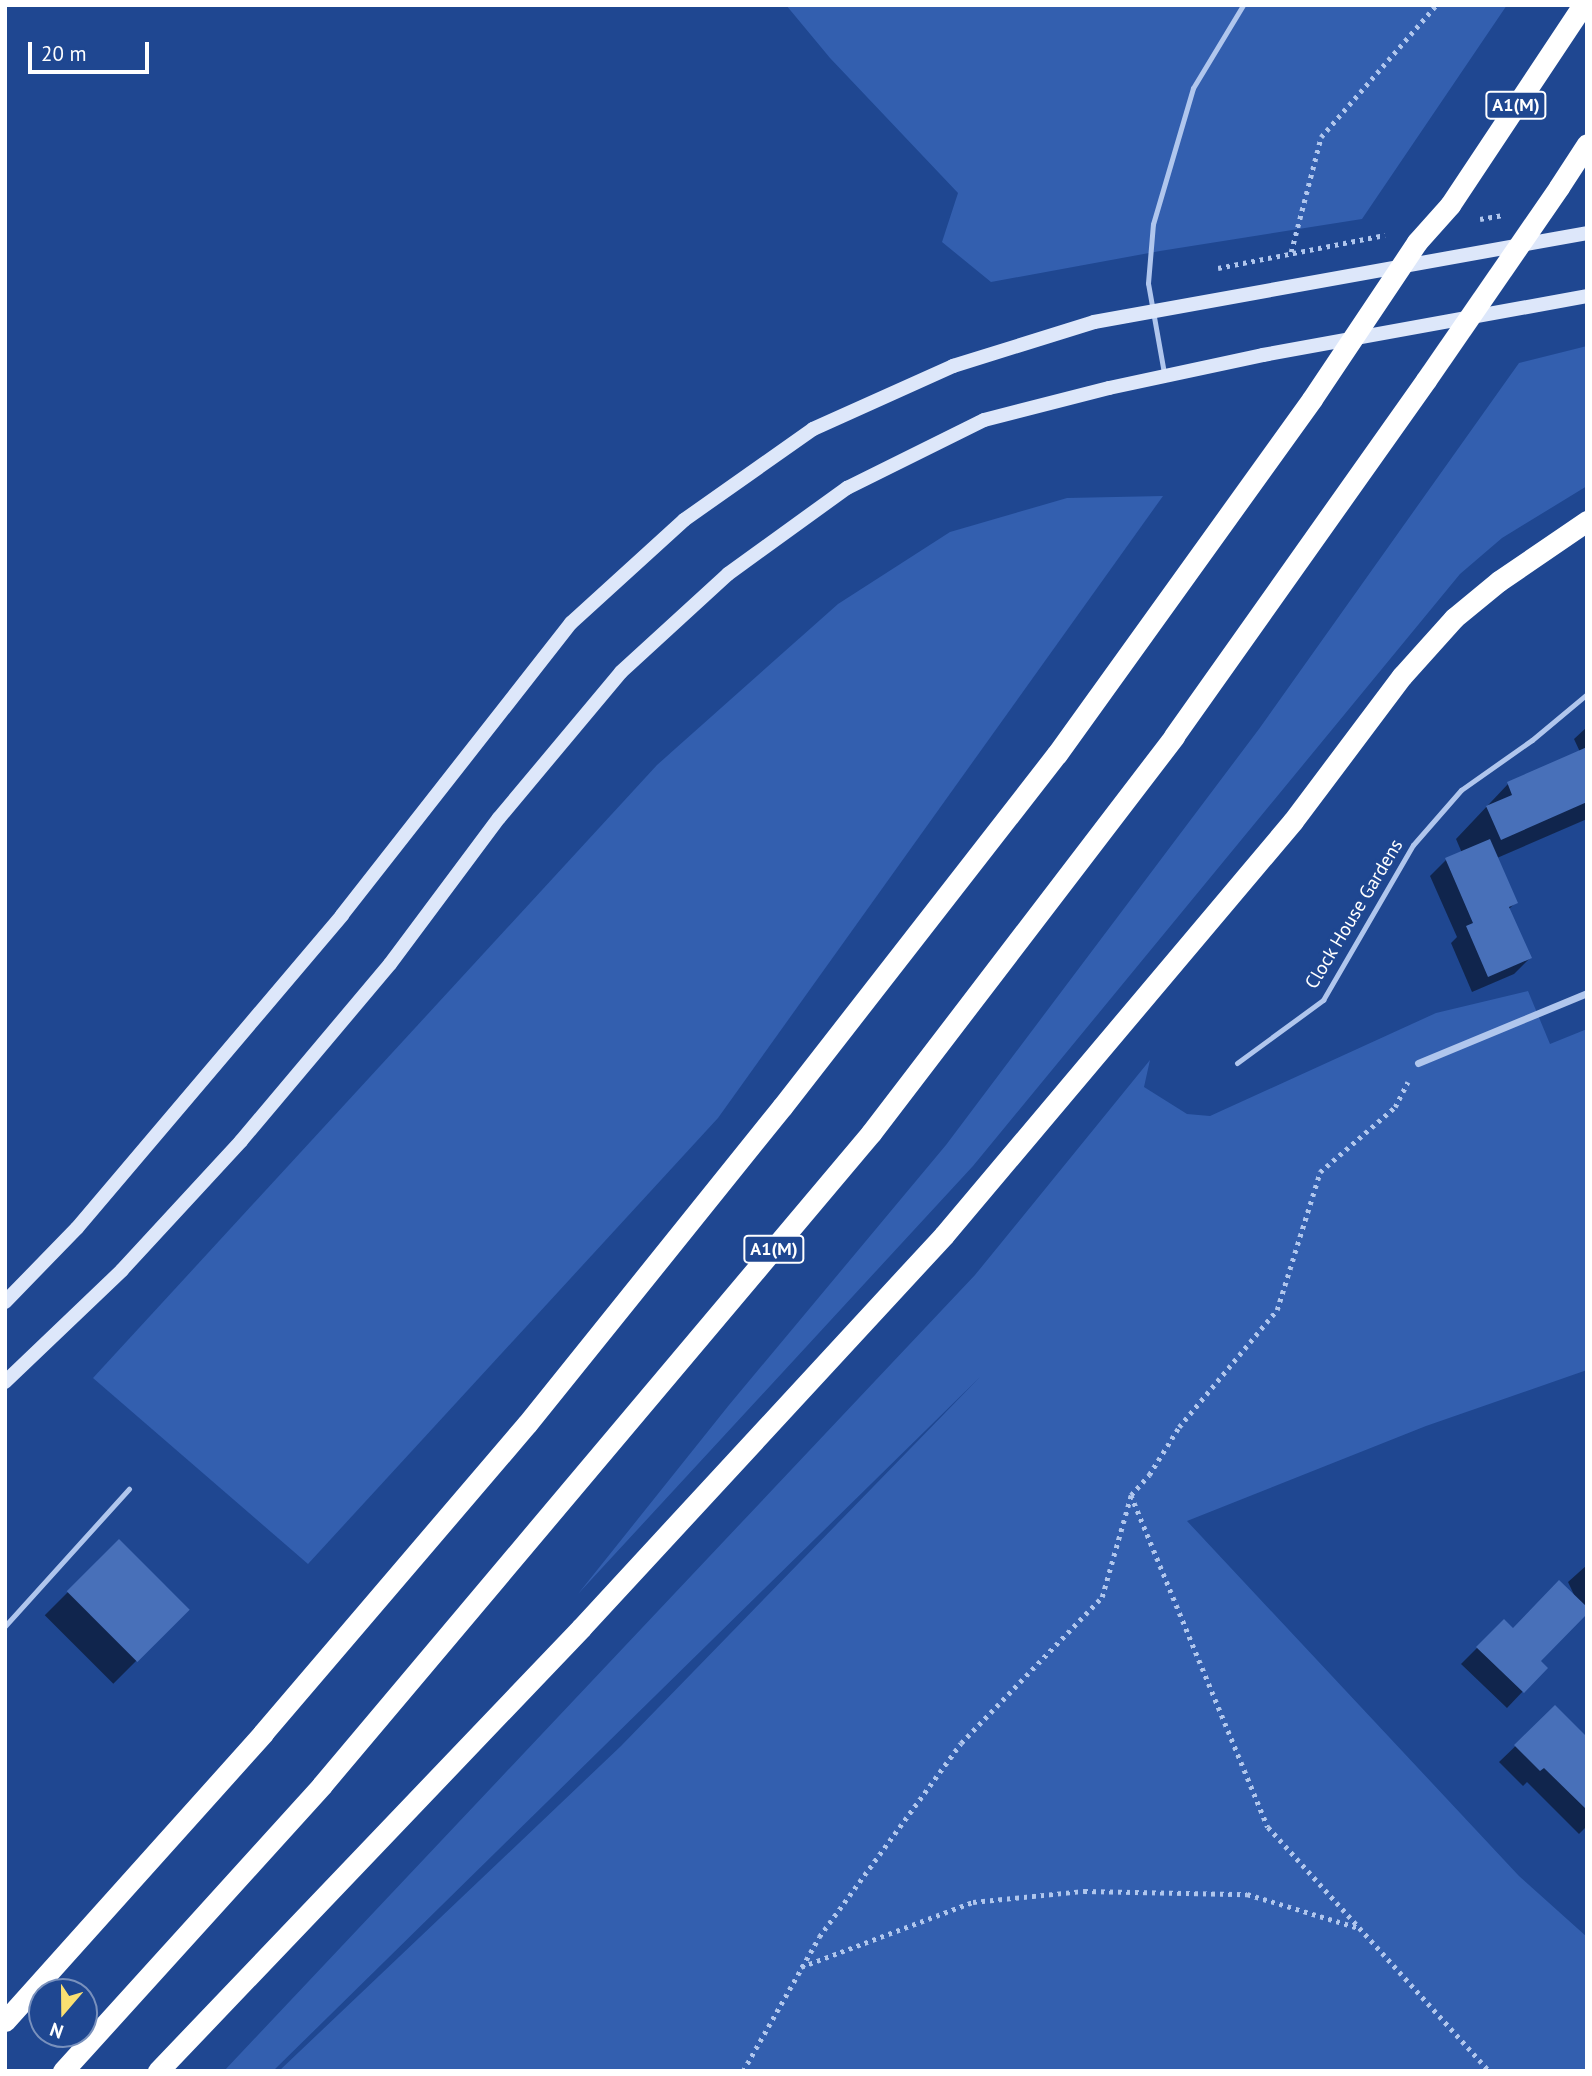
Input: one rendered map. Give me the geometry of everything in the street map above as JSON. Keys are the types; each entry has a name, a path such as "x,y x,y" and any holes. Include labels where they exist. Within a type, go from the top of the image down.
{"highway":[{"name":"A1(M)","path":"5,2021 263,1733 544,1403 782,1107 1057,754 1312,399 1417,242 1450,205 1583,5"},
{"name":"A1(M)","path":"63,2071 322,1785 871,1133 1174,736 1426,380 1587,144"},
{"path":"158,2071 582,1628 943,1235 1293,821 1402,676 1454,618 1499,581 1587,521"}],"main road":[{"path":"5,1302 77,1228 342,915 570,622 684,520 813,429 953,366 1094,322 1587,233"},
{"path":"5,1382 122,1270 241,1141 390,964 499,818 621,673 728,574 847,488 984,420 1165,376 1587,296"}],"street":[{"path":"1419,1063 1587,993"}],"lane":[{"path":"1165,376 1148,284 1153,225 1193,88 1242,5"},
{"name":"Clock House Gardens","path":"1237,1063 1323,1000 1413,845 1461,790 1532,740 1587,694"},
{"path":"5,1626 129,1489"}],"path":[{"path":"1290,252 1321,137 1436,5"},
{"path":"1466,221 1506,214"},
{"path":"1213,269 1398,233"},
{"path":"743,2071 818,1937 961,1743 1102,1597 1132,1495 1149,1475 1179,1427 1277,1310 1320,1172 1395,1107 1419,1063"},
{"path":"1132,1495 1268,1827 1489,2071"},
{"path":"801,1967 973,1902 1084,1891 1247,1894 1360,1928"}],"shaded area":[{"path":"786,5 1507,5 1362,219 1160,251 991,282 942,242 958,193 830,58"},
{"path":"1587,346 1587,486 1502,538 1460,574 973,1166 578,1594 729,1405 946,1145 1259,729 1519,363"},
{"path":"1163,496 718,1118 308,1564 93,1378 657,765 838,604 950,532 1067,498"},
{"path":"1528,991 1550,1044 1587,1029 1587,1370 1426,1426 1187,1521 1519,1876 1587,1937 1587,2071 279,2071 621,1746 980,1377 273,2071 224,2071 975,1275 1150,1060 1144,1087 1187,1114 1210,1116 1436,1013"}],"building":[{"path":"1587,747 1587,802 1501,840 1486,806 1512,795 1507,782"},
{"path":"1490,839 1518,903 1509,907 1532,958 1488,977 1466,926 1473,923 1445,858"},
{"path":"119,1539 190,1610 137,1662 67,1591"},
{"path":"1559,1580 1587,1607 1587,1614 1541,1661 1548,1668 1524,1693 1476,1647 1504,1619 1513,1628"},
{"path":"1555,1705 1587,1737 1587,1810 1544,1768 1540,1771 1514,1745"}]}
